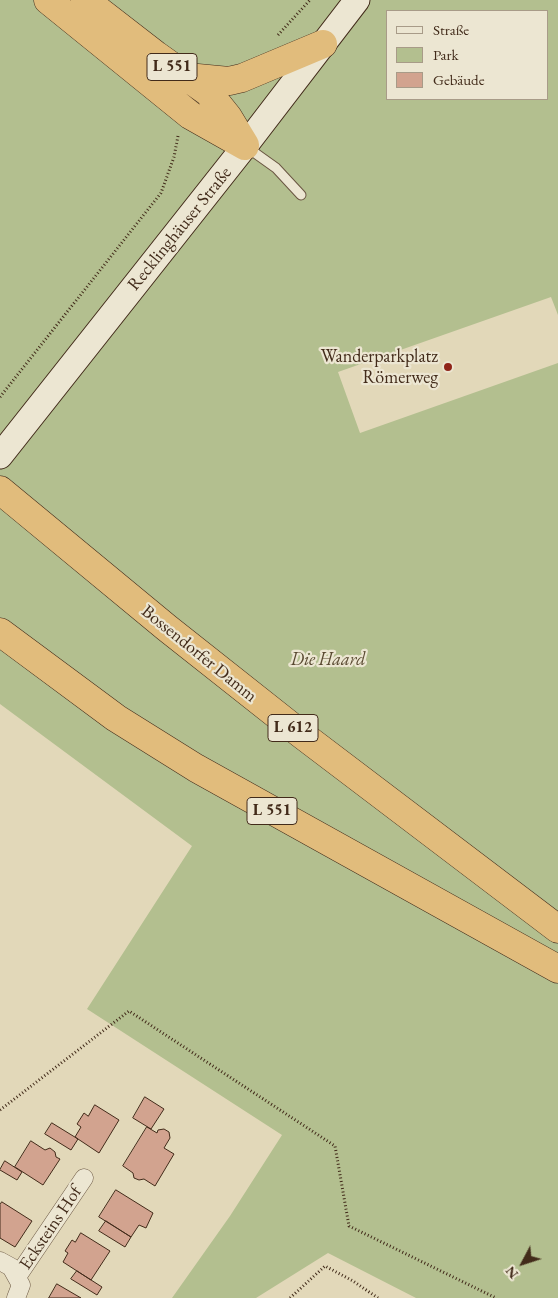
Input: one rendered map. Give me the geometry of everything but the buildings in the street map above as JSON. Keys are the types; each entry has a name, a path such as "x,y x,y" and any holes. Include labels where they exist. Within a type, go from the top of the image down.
{"highway":[{"name":"L 551","path":"48,0 190,115 245,146"},
{"name":"L 551","path":"85,0 185,77 208,92 228,116 245,146"},
{"name":"L 551","path":"185,77 229,81 242,78 323,44"},
{"name":"Bossendorfer Damm","path":"0,490 167,628 293,728 558,929"},
{"name":"L 551","path":"0,632 116,718 196,768 558,969"}],"main road":[{"name":"Recklinghäuser Straße","path":"0,456 245,146 357,0"}],"street":[{"name":"Ecksteins Hof","path":"17,1277 84,1178"},
{"name":"Ecksteins Hof","path":"0,1261 11,1267 21,1284 16,1298"}],"lane":[{"path":"245,146 276,168 301,195"}],"path":[{"path":"0,397 161,193 174,157 180,128 190,115"},
{"path":"0,1110 129,1011 334,1146 349,1226 496,1298"},
{"path":"290,1298 325,1266 353,1281 378,1298"}],"green space":[{"name":"Die Haard","path":"0,0 558,0 558,315 551,297 338,372 360,433 558,363 558,1298 416,1298 328,1253 256,1298 172,1298 230,1216 282,1135 87,1009 192,846 0,704"}],"place":[{"name":"Wanderparkplatz Römerweg","path":"448,367"}]}
